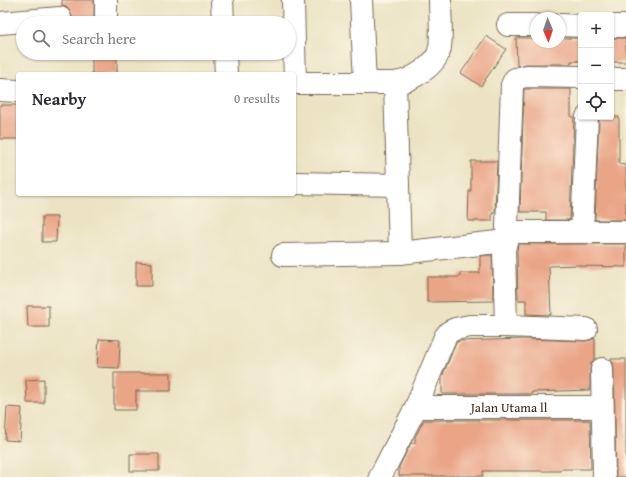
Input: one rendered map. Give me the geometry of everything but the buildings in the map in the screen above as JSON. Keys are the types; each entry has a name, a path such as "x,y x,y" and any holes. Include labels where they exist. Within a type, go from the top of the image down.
{"street":[{"path":"106,0 106,16"},
{"path":"222,0 223,16"},
{"path":"293,0 293,16"},
{"path":"361,0 365,83"},
{"path":"296,83 395,84 405,82 421,72 435,59 440,47 440,0"},
{"path":"0,23 16,22"},
{"path":"508,25 530,25"},
{"path":"566,25 578,26"},
{"path":"614,26 626,26"},
{"path":"225,60 226,72"},
{"path":"294,60 294,72"},
{"path":"506,326 504,250 507,236 512,85 515,79 526,76 578,77"},
{"path":"614,79 626,79"},
{"path":"395,84 400,253"},
{"path":"0,90 16,91"},
{"path":"582,232 587,120"},
{"path":"296,183 398,185"},
{"path":"283,254 400,253 507,236 582,232 626,232"},
{"path":"380,477 416,407 444,338 449,332 455,329 470,326 586,329"},
{"path":"602,369 604,477"},
{"name":"Jalan Utama ll","path":"416,407 602,407"}]}
